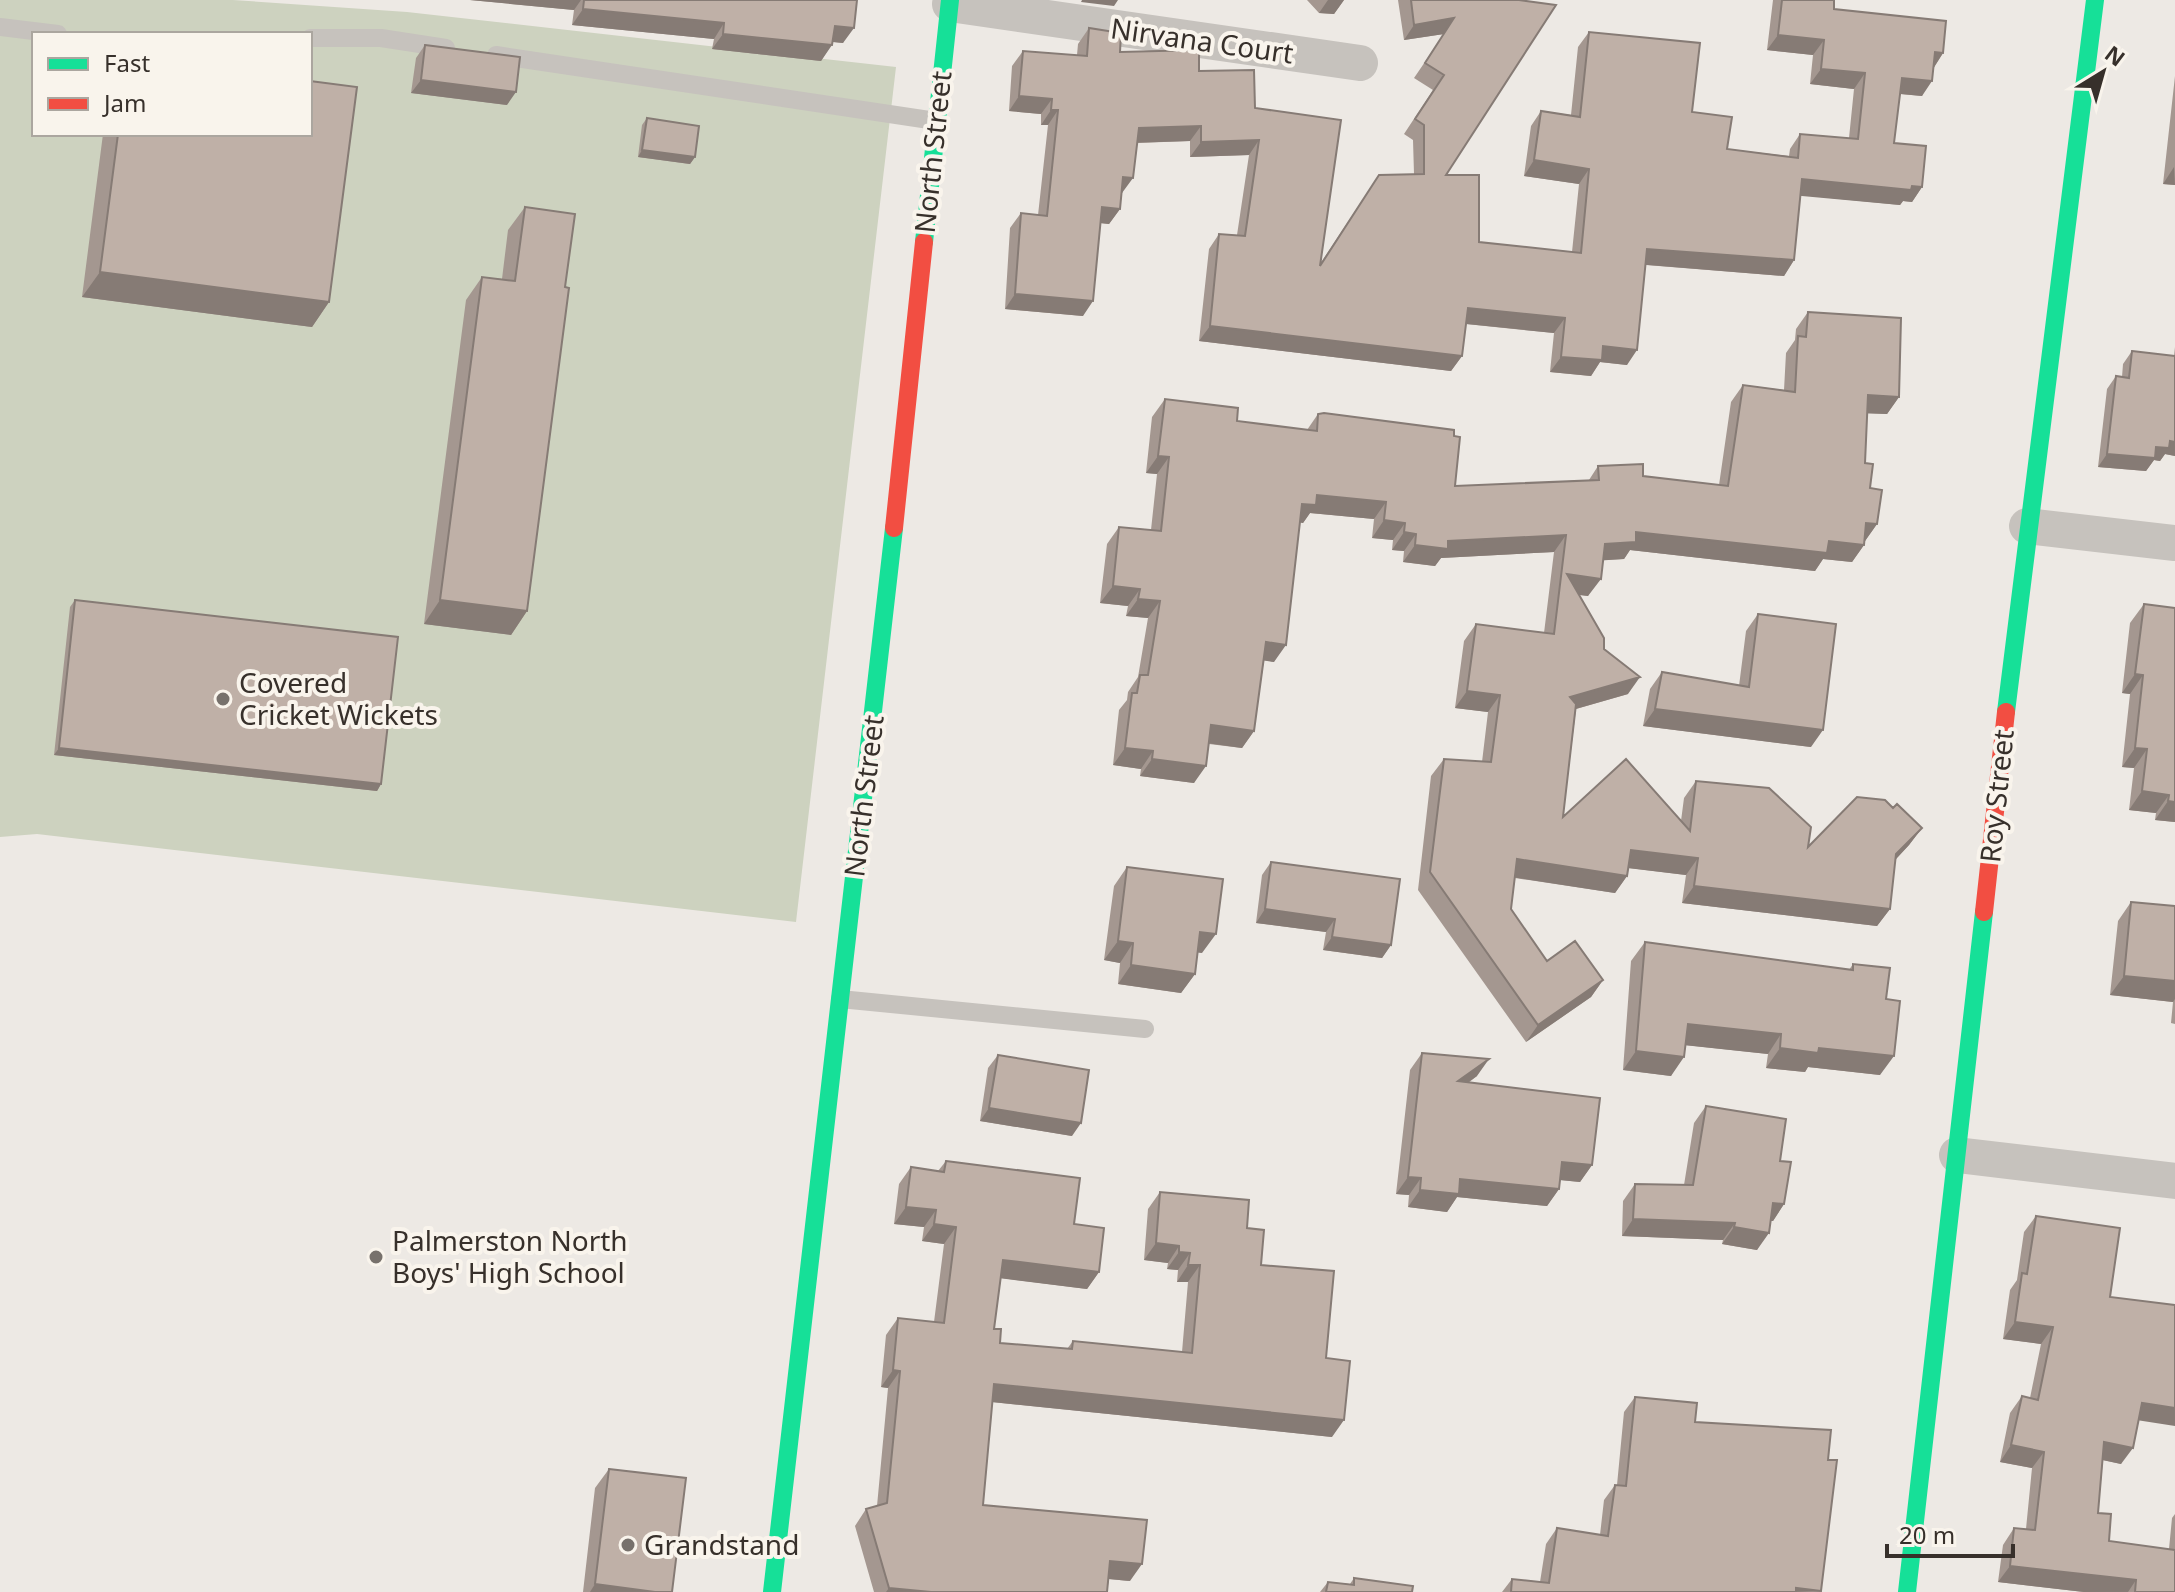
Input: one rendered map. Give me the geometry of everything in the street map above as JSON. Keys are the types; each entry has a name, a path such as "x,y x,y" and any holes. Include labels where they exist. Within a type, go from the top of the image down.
{"street":[{"name":"Roy Street","path":"1907,1592 2027,526 2095,0"},
{"name":"Nirvana Court","path":"950,2 1360,63"},
{"name":"North Street","path":"772,1592 950,2"},
{"path":"2027,526 2175,543"},
{"path":"1957,1155 2175,1181"}],"lane":[{"path":"0,27 41,32"},
{"path":"312,38 381,38 936,121"},
{"path":"840,999 1145,1029"}],"green space":[{"path":"0,0 233,0 407,12 896,67 796,922 37,834 0,837"}],"building":[{"path":"584,0 857,0 854,28 835,26 832,45 723,34 724,23 583,9"},
{"path":"1411,0 1519,0 1556,5 1446,175 1479,175 1479,242 1581,253 1589,169 1534,160 1541,111 1580,117 1589,32 1700,43 1692,112 1732,117 1727,149 1798,158 1800,134 1858,139 1865,73 1821,69 1824,40 1778,35 1782,0 1834,0 1834,9 1946,21 1943,53 1935,52 1932,81 1902,78 1894,143 1926,146 1922,187 1912,186 1911,190 1802,179 1794,260 1647,249 1637,350 1603,346 1602,360 1561,357 1565,318 1468,308 1462,356 1210,326 1219,234 1245,236 1259,140 1201,142 1201,126 1139,128 1133,178 1123,177 1120,209 1102,207 1093,301 1015,294 1021,213 1047,216 1058,110 1051,110 1052,99 1019,96 1023,51 1087,56 1089,28 1121,33 1120,52 1199,50 1199,71 1254,70 1255,108 1341,120 1320,266 1379,175 1424,174 1424,125 1415,119 1444,75 1425,63 1454,18 1414,25"},
{"path":"425,45 520,57 516,92 421,80"},
{"path":"312,81 357,87 329,302 100,272 118,136 312,136"},
{"path":"647,118 699,126 695,157 642,150"},
{"path":"525,207 575,214 565,287 569,288 527,611 440,600 482,277 515,281"},
{"path":"1808,312 1901,318 1899,397 1868,395 1865,463 1873,464 1870,488 1882,490 1877,524 1866,523 1864,545 1829,541 1827,553 1636,532 1636,542 1605,544 1601,579 1567,574 1604,638 1604,649 1640,677 1570,697 1576,704 1563,817 1626,759 1690,831 1696,781 1769,788 1811,827 1808,847 1857,797 1885,800 1893,808 1897,804 1922,828 1896,854 1890,909 1694,886 1698,858 1631,850 1627,876 1517,859 1511,909 1547,961 1575,941 1603,980 1538,1025 1430,872 1444,759 1491,762 1500,695 1467,691 1476,624 1554,634 1566,535 1448,541 1448,549 1415,545 1416,534 1404,532 1405,523 1384,520 1386,502 1317,495 1316,505 1302,504 1286,645 1266,642 1254,731 1211,725 1206,766 1152,759 1153,751 1125,748 1132,693 1137,693 1140,675 1148,675 1160,601 1138,599 1140,589 1113,586 1119,527 1161,531 1169,457 1158,456 1165,399 1238,408 1237,421 1317,431 1318,414 1324,413 1454,430 1454,436 1460,437 1455,486 1599,480 1598,466 1643,464 1643,476 1728,486 1743,385 1795,392 1798,336 1806,337"},
{"path":"2132,351 2175,356 2175,442 2170,441 2169,448 2156,447 2155,458 2107,454 2116,376 2129,378"},
{"name":"Covered Cricket Wickets","path":"75,600 398,637 381,784 59,748"},
{"path":"2144,604 2175,608 2175,802 2168,801 2169,795 2142,791 2147,749 2135,748 2143,675 2135,674"},
{"path":"1758,614 1836,624 1823,730 1655,709 1662,672 1749,687"},
{"path":"1271,862 1400,879 1391,945 1332,937 1335,919 1265,909"},
{"path":"1127,867 1223,879 1216,934 1200,932 1195,974 1131,965 1133,943 1118,941"},
{"path":"2131,902 2175,906 2175,981 2124,976"},
{"path":"1645,942 1853,970 1853,964 1890,968 1886,999 1900,1001 1894,1056 1819,1048 1818,1053 1780,1048 1781,1034 1688,1024 1684,1057 1636,1051"},
{"path":"1422,1053 1489,1059 1458,1081 1600,1098 1592,1165 1562,1162 1559,1189 1460,1179 1459,1194 1420,1190 1421,1178 1408,1177"},
{"path":"998,1055 1089,1070 1081,1123 989,1108"},
{"path":"1706,1106 1786,1119 1780,1161 1791,1162 1784,1204 1773,1203 1769,1233 1734,1227 1735,1223 1633,1219 1635,1184 1693,1185"},
{"path":"946,1161 1080,1178 1074,1224 1104,1228 1099,1272 1003,1260 994,1329 1001,1329 1000,1343 1072,1349 1073,1341 1192,1353 1200,1265 1188,1265 1190,1253 1179,1252 1179,1246 1156,1243 1160,1192 1249,1200 1247,1228 1264,1230 1261,1265 1334,1271 1326,1358 1350,1361 1344,1420 994,1384 983,1505 1147,1520 1142,1564 1110,1561 1107,1592 931,1592 889,1588 866,1509 887,1503 900,1371 893,1370 898,1318 944,1323 956,1227 934,1224 936,1210 906,1207 911,1167 944,1172"},
{"path":"2036,1216 2120,1228 2110,1297 2175,1305 2175,1408 2142,1403 2133,1448 2104,1442 2098,1513 2111,1514 2109,1541 2175,1550 2175,1592 2135,1592 2136,1580 2010,1566 2014,1528 2035,1530 2044,1452 2011,1445 2022,1396 2038,1400 2053,1327 2015,1322 2022,1273 2027,1274"},
{"path":"1635,1397 1697,1403 1695,1422 1831,1430 1828,1460 1837,1460 1821,1591 1796,1588 1796,1592 1511,1592 1512,1579 1549,1583 1557,1528 1608,1536 1615,1485 1626,1486"},
{"name":"Grandstand","path":"609,1469 686,1478 672,1592 595,1584"},
{"path":"1354,1578 1413,1586 1412,1592 1326,1592 1328,1582 1354,1585"}],"traffic: fast":[{"path":"924,242 950,0"},
{"path":"2006,712 2095,0"},
{"path":"772,1592 894,528"},
{"path":"1907,1592 1984,912"}],"traffic: jam":[{"path":"894,528 924,242"},
{"path":"1984,912 2006,712"}],"place":[{"name":"Covered Cricket Wickets","path":"223,699"},
{"name":"Palmerston North Boys' High School","path":"376,1257"},
{"name":"Grandstand","path":"628,1545"}]}
